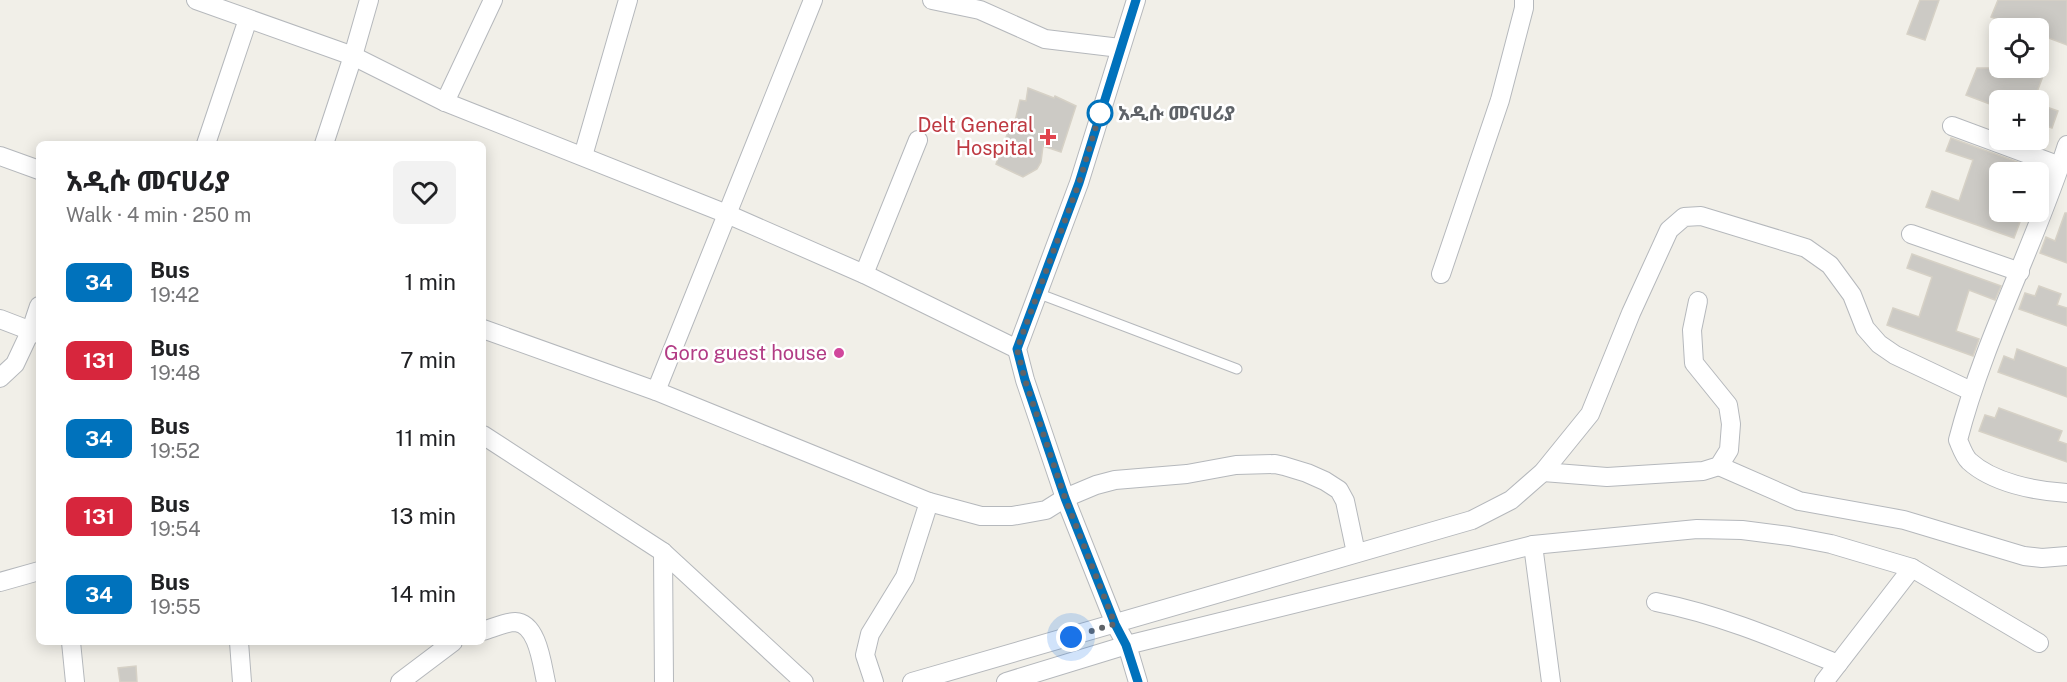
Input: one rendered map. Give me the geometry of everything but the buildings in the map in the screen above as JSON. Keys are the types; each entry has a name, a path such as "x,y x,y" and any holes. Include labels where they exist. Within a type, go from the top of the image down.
{"street":[{"path":"196,0 353,56 445,102 727,214 864,274 1017,349"},
{"path":"325,141 369,0"},
{"path":"445,102 493,0"},
{"path":"583,156 628,0"},
{"path":"656,391 813,0"},
{"path":"932,0 980,10 1045,39 1120,48"},
{"path":"1136,0 1079,183 1017,349 1025,380 1065,498 1115,624 1126,645 1138,682"},
{"path":"1441,274 1500,100 1524,8 1524,0"},
{"path":"207,141 248,19"},
{"path":"1952,126 2060,166"},
{"path":"864,274 918,140"},
{"path":"2067,145 2060,166 2059,199 2020,272 1971,392 1958,440 1967,459 1989,474 2019,485 2067,493"},
{"path":"0,156 36,169"},
{"path":"912,682 1472,520 1511,500 1543,472 1590,414 1631,313 1669,230 1683,217 1701,216 1806,248 1830,266 1852,295 1865,328 1879,344 1895,355 1971,392"},
{"path":"1911,234 2020,272"},
{"path":"1543,472 1607,477 1703,471 1719,466 1729,450 1731,424 1728,405 1694,363 1692,330 1698,301"},
{"path":"0,319 35,332 15,364 0,378"},
{"path":"486,329 656,391 929,502 981,516 1012,516 1046,510 1065,498 1115,480 1187,474 1236,465 1275,464 1307,473 1339,490 1345,501 1356,553"},
{"path":"486,437 663,552 804,682"},
{"path":"1719,466 1799,501 1904,520 2024,556 2042,558 2067,556"},
{"path":"874,682 865,655 870,634 905,577 929,502"},
{"path":"1006,682 1126,645 1533,545 1697,529 1742,530 1831,544 1912,568 2039,643"},
{"path":"1533,545 1551,682"},
{"path":"663,552 664,682"},
{"path":"1824,682 1912,568"},
{"path":"0,582 36,573"},
{"path":"1656,603 1736,623 1838,664"},
{"path":"486,630 515,622 526,626 534,634 546,682"},
{"path":"71,645 75,682"},
{"path":"239,645 242,682"},
{"path":"400,682 449,645"}],"lane":[{"path":"1037,293 1237,369"}],"bus line":[{"name":"34","path":"1136,0 1079,183 1017,349 1025,380 1065,498 1115,624 1126,645 1138,682"}],"place":[{"name":"አዲሱ መናሀሪያ","path":"1100,113"},
{"name":"Delt General Hospital","path":"1048,137"},
{"name":"Goro guest house","path":"839,353"}],"route":[{"path":"1071,637 1115,624 1065,498 1025,380 1017,349 1079,183 1100,113"}]}
